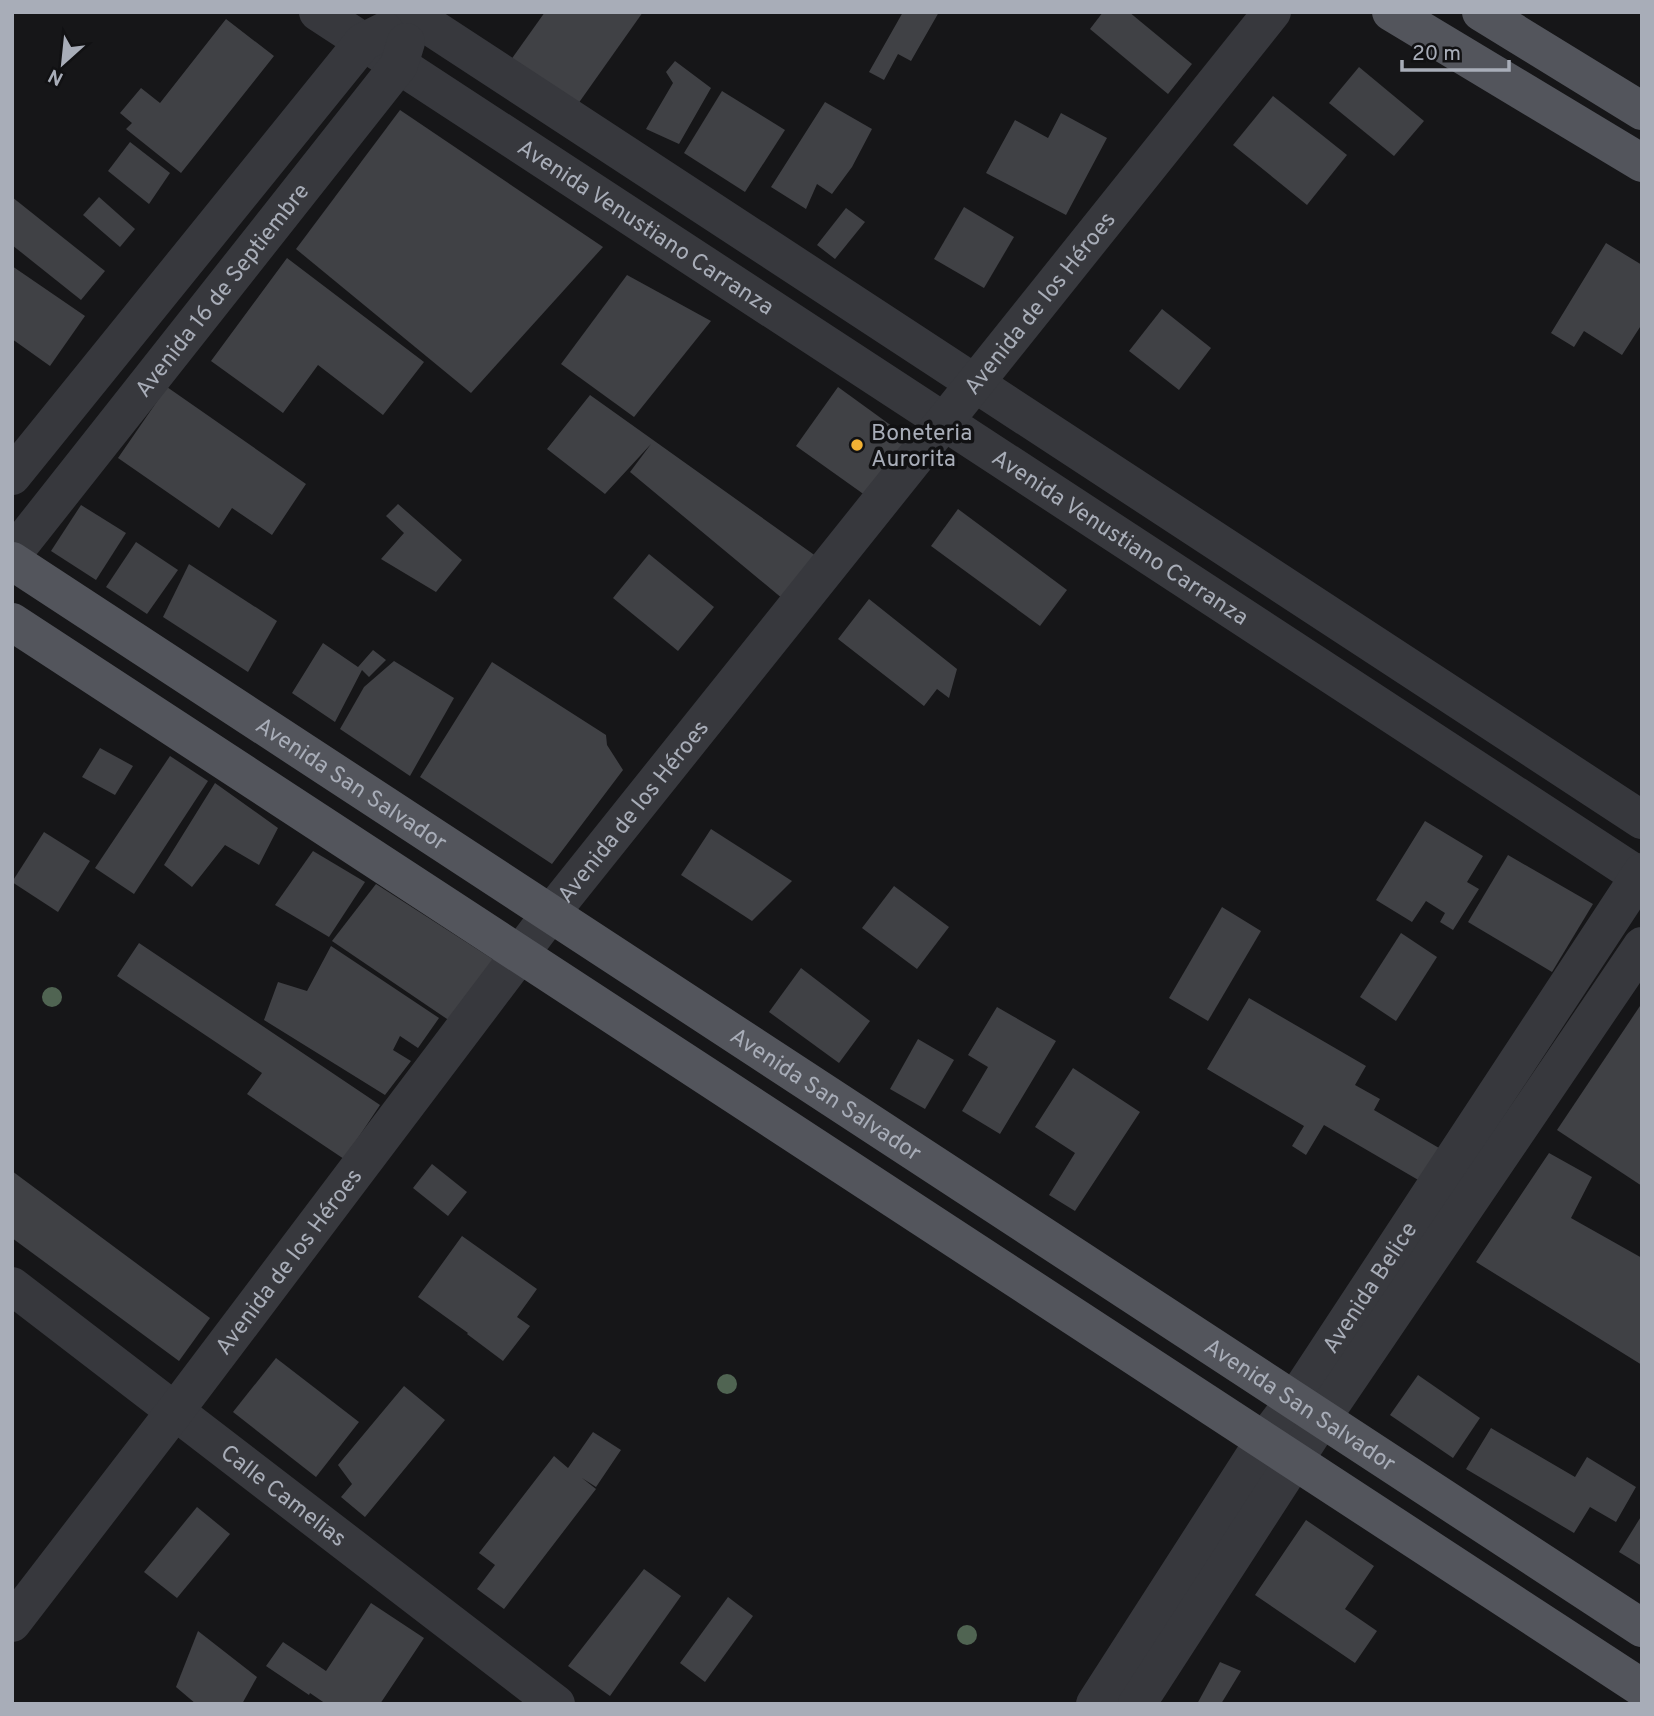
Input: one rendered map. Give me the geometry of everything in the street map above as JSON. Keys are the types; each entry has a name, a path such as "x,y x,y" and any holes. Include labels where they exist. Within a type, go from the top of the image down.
{"main road":[{"path":"1391,12 1642,163"},
{"path":"1481,12 1642,111"},
{"name":"Avenida San Salvador","path":"12,558 1642,1628"},
{"path":"12,622 1642,1688"}],"street":[{"name":"Avenida Venustiano Carranza","path":"318,12 1641,875"},
{"name":"Avenida de los Héroes","path":"12,1623 551,913 1272,12"},
{"name":"Avenida 16 de Septiembre","path":"12,476 363,42 413,13"},
{"name":"Avenida 16 de Septiembre","path":"12,558 399,65 413,13"},
{"path":"413,13 1642,820"},
{"name":"Avenida Belice","path":"1138,1704 1296,1461 1308,1409 1641,875"},
{"name":"Avenida Belice","path":"1095,1704 1264,1441 1308,1409 1642,946"},
{"name":"Calle Camelias","path":"12,1286 556,1704"}],"building":[{"path":"545,12 643,12 573,111 508,64"},
{"path":"903,12 939,12 911,61 898,54 884,80 869,72"},
{"path":"1103,12 1129,12 1192,64 1168,94 1090,29"},
{"path":"226,19 274,56 181,173 126,129 132,123 120,113 141,88 160,103"},
{"path":"675,61 711,88 679,144 646,129 673,83 666,72"},
{"path":"1359,67 1424,121 1394,156 1329,103"},
{"path":"722,91 785,130 745,192 684,153"},
{"path":"1273,96 1347,155 1307,205 1233,145"},
{"path":"825,102 872,129 852,167 832,194 817,184 806,209 771,187"},
{"path":"400,110 603,247 471,393 296,249"},
{"path":"1061,113 1107,138 1066,215 986,173 1015,120 1048,138"},
{"path":"130,142 170,173 149,204 108,171"},
{"path":"12,197 105,271 81,300 12,245"},
{"path":"99,197 135,229 120,247 83,215"},
{"path":"964,207 1014,237 984,288 934,259"},
{"path":"846,208 865,222 835,259 817,245"},
{"path":"1606,243 1642,265 1642,324 1622,355 1584,331 1574,347 1551,333"},
{"path":"287,258 424,362 383,415 318,365 283,413 211,361"},
{"path":"12,266 85,316 50,366 12,339"},
{"path":"627,275 711,321 634,417 561,364"},
{"path":"1162,309 1211,348 1179,390 1129,351"},
{"path":"167,387 306,484 272,535 232,508 219,528 118,458"},
{"name":"Boneteria Aurorita","path":"838,387 918,445 876,503 796,446"},
{"path":"590,395 820,559 783,599 630,472 651,444 605,494 547,449"},
{"path":"398,504 462,560 436,592 381,559 404,533 386,516"},
{"path":"81,505 126,533 96,580 51,551"},
{"path":"958,509 1067,590 1040,626 931,546"},
{"path":"136,542 178,570 147,614 106,587"},
{"path":"649,554 714,607 678,651 613,598"},
{"path":"189,564 277,621 248,672 163,617"},
{"path":"869,599 957,669 949,698 937,689 924,706 838,639"},
{"path":"323,643 358,667 373,650 386,660 369,677 362,670 335,722 292,693"},
{"path":"394,661 454,698 410,776 340,729 364,687"},
{"path":"492,662 606,735 607,745 623,770 552,864 420,777"},
{"path":"100,748 133,766 115,795 82,777"},
{"path":"170,756 208,781 134,894 95,868"},
{"path":"215,783 278,828 259,865 225,845 192,887 164,865"},
{"path":"1425,821 1483,856 1467,882 1479,889 1453,930 1440,922 1445,913 1426,901 1412,922 1376,900"},
{"path":"711,829 792,881 752,921 681,875"},
{"path":"44,832 90,861 58,912 12,882"},
{"path":"313,851 365,882 329,937 275,905"},
{"path":"1508,855 1593,904 1552,972 1468,922"},
{"path":"376,884 494,960 450,1021 332,941"},
{"path":"894,886 949,927 917,969 862,928"},
{"path":"1222,907 1261,931 1208,1021 1169,998"},
{"path":"1401,933 1437,957 1396,1021 1360,997"},
{"path":"139,943 380,1105 344,1159 247,1094 262,1073 117,976"},
{"path":"331,946 439,1018 418,1048 400,1036 393,1050 411,1061 385,1095 264,1020 278,982 307,991"},
{"path":"801,968 870,1021 839,1063 769,1012"},
{"path":"1249,998 1366,1066 1355,1085 1380,1099 1374,1110 1439,1148 1420,1181 1324,1125 1306,1155 1292,1146 1304,1126 1207,1069"},
{"path":"1642,1003 1642,1186 1557,1130"},
{"path":"997,1007 1056,1041 1000,1134 962,1111 988,1067 968,1055"},
{"path":"918,1039 954,1060 925,1109 890,1089"},
{"path":"1073,1068 1140,1112 1075,1211 1049,1195 1075,1153 1035,1127"},
{"path":"1549,1153 1592,1177 1571,1218 1642,1258 1642,1365 1476,1262"},
{"path":"432,1164 467,1192 448,1216 413,1188"},
{"path":"12,1171 210,1318 179,1361 12,1238"},
{"path":"462,1236 537,1289 517,1317 530,1326 503,1361 418,1297"},
{"path":"276,1358 359,1422 316,1477 233,1412"},
{"path":"1418,1375 1480,1418 1453,1458 1390,1415"},
{"path":"404,1386 445,1420 365,1517 341,1497 352,1484 338,1465"},
{"path":"1491,1428 1575,1477 1587,1457 1636,1487 1616,1522 1590,1507 1574,1533 1466,1469"},
{"path":"593,1432 621,1450 596,1487 582,1478 596,1489 504,1609 477,1589 495,1565 479,1553 554,1456 568,1468"},
{"path":"197,1507 230,1534 177,1598 144,1572"},
{"path":"1642,1515 1642,1566 1619,1552"},
{"path":"1306,1520 1374,1566 1345,1609 1377,1631 1355,1663 1255,1595"},
{"path":"644,1569 681,1596 610,1696 568,1666"},
{"path":"728,1597 753,1616 705,1682 680,1663"},
{"path":"371,1603 424,1638 380,1704 326,1704 266,1666 283,1642 326,1671"},
{"path":"198,1631 257,1677 242,1704 196,1704 176,1687"},
{"path":"1220,1662 1241,1671 1221,1704 1197,1704"}],"place":[{"name":"Boneteria Aurorita","path":"857,445"}]}
